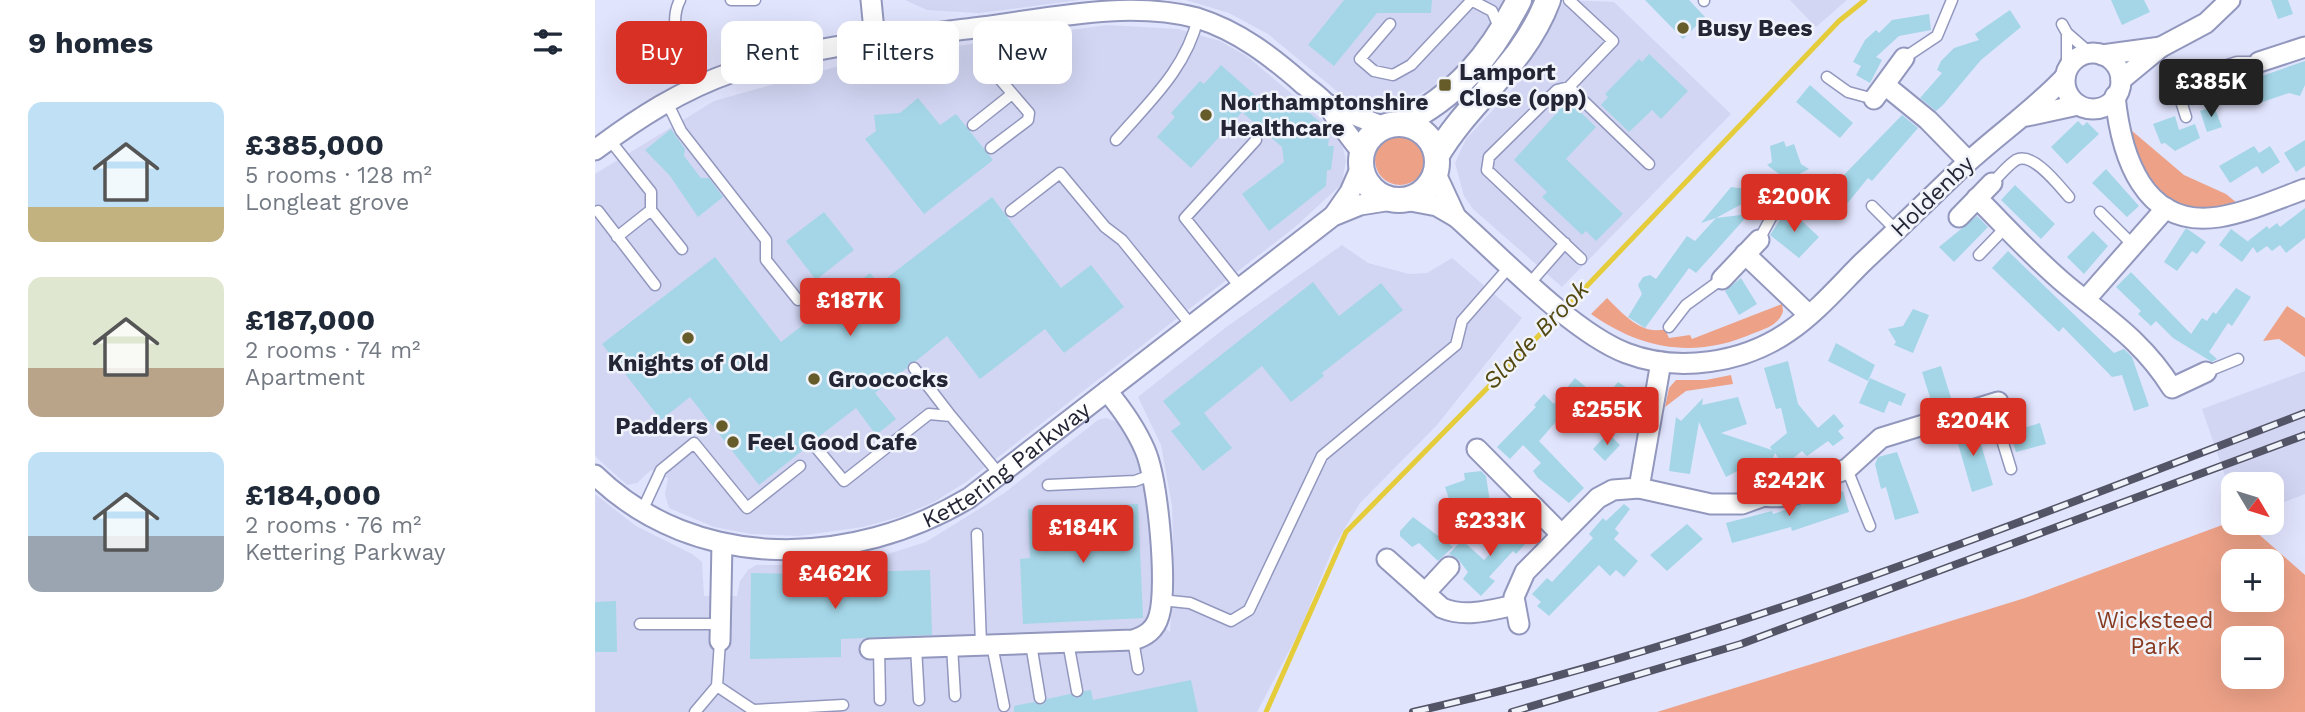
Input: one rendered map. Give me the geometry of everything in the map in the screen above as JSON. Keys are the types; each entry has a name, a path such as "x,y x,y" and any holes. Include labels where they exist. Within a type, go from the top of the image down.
{"street":[{"path":"871,0 873,21"},
{"path":"1362,159 1367,142 1392,125 1453,92 1477,67 1500,35 1519,0"},
{"path":"2083,107 2105,105 2118,88 2161,47 2206,23 2230,0"},
{"path":"1012,21 1090,6 1145,9 1198,18 1243,38 1267,54 1327,104 1362,159 1371,188 1398,200 1424,191 1452,131 1507,71 1559,3"},
{"path":"2119,130 2083,107 2069,94 2066,74 2078,57 2161,47"},
{"path":"2259,62 2305,47"},
{"path":"602,145 667,101 700,86 775,59 837,48"},
{"path":"2096,54 2112,60 2118,88 2119,130 2131,170 2139,183 2166,208 2186,216 2220,217 2305,188"},
{"path":"1903,58 1880,92 1928,120 1968,161"},
{"name":"Holdenby","path":"1398,200 1437,206 1456,217 1575,322 1627,353 1661,362 1697,363 1731,358 1763,346 1809,315 1987,143 2026,116 2066,74"},
{"path":"1327,104 1424,133 1437,164"},
{"name":"Holdenby","path":"2026,116 2083,107"},
{"name":"Kettering Parkway","path":"1333,216 1350,192 1362,159"},
{"name":"Holdenby","path":"1437,164 1456,217"},
{"path":"1958,217 1992,183"},
{"path":"1977,198 2057,276 2138,343 2174,394 2206,372"},
{"name":"Kettering Parkway","path":"595,475 614,493 642,511 722,543 751,549 795,550 850,545 882,538 945,512 1000,475 1333,216 1360,205 1398,200"},
{"path":"2086,299 2166,208"},
{"path":"1722,279 1752,247 1809,315"},
{"path":"1639,488 1661,362"},
{"path":"874,649 1133,640 1152,630 1159,617 1161,600 1158,502 1154,474 1136,432 1107,391"},
{"path":"1387,559 1442,608 1462,614 1517,614 1518,584 1525,572 1598,498 1613,490 1639,488 1711,504 1742,504 1764,496 1777,484 1805,477 1820,479 1847,469 1881,438 1995,403"},
{"path":"1477,449 1560,534"},
{"path":"720,632 722,543"},
{"path":"1425,593 1449,567"}],"lane":[{"path":"680,0 674,11 673,24 700,86"},
{"path":"731,0 755,0"},
{"path":"1390,24 1360,60 1374,71 1393,75 1411,65 1472,0 1492,11 1500,35"},
{"path":"1903,58 1937,36 1952,0"},
{"path":"1559,3 1613,41 1569,87 1557,89 1489,157 1487,170 1581,259"},
{"path":"1116,140 1182,64 1192,44 1198,18"},
{"path":"2066,74 2064,28 2096,54"},
{"path":"2186,117 2175,82 2237,62 2259,62"},
{"path":"1826,77 1848,92 1880,92"},
{"path":"992,148 1028,120 1029,113 1004,84"},
{"path":"1569,87 1649,163"},
{"path":"973,125 1012,94"},
{"path":"667,101 681,131 766,240 766,260 798,300"},
{"path":"1240,287 1185,218 1256,140"},
{"path":"602,145 651,192 651,211 682,249"},
{"path":"1992,183 2017,159 2024,158 2039,165 2069,197"},
{"path":"1011,211 1060,173 1105,227 1122,240 1191,325"},
{"path":"1752,247 1774,212 1799,186"},
{"path":"1872,206 1896,230"},
{"path":"598,211 655,285"},
{"path":"617,237 651,211"},
{"path":"2100,212 2135,246"},
{"path":"1979,255 2006,227"},
{"path":"1530,282 1565,243"},
{"path":"1161,600 1190,603 1231,621 1249,610 1322,456 1456,345 1462,321 1511,265"},
{"path":"1669,327 1686,305 1722,279"},
{"path":"2206,372 2238,359"},
{"path":"914,368 1000,475"},
{"path":"1995,403 2011,469"},
{"path":"814,445 844,481 929,414 951,416"},
{"path":"642,511 661,470 694,443 747,508 800,466"},
{"path":"1847,469 1870,526"},
{"path":"1048,485 1135,481 1154,474"},
{"path":"977,534 986,645 1004,706"},
{"path":"640,624 720,632 717,687 695,712"},
{"path":"1133,640 1138,669"},
{"path":"1068,642 1077,691"},
{"path":"1031,643 1040,698"},
{"path":"952,646 955,696"},
{"path":"916,647 919,700"},
{"path":"874,649 880,700"},
{"path":"717,687 753,710 843,705"}],"shaded area":[{"path":"905,0 1080,0 978,13 927,10"},
{"path":"1186,0 1504,0 1479,44 1438,85 1411,98 1370,104 1344,97 1268,34 1229,13"},
{"path":"1565,0 1614,2 1731,114 1562,287 1473,209 1464,196 1455,163 1466,139 1517,84"},
{"path":"1790,0 1847,0 1816,27"},
{"path":"1107,25 1178,29 1220,41 1248,57 1331,127 1342,144 1346,160 1342,184 1295,227 966,482 934,502 899,517 863,527 799,536 751,534 714,527 669,508 665,494 668,478 651,470 637,483 627,485 598,459 595,455 595,174 714,101 775,84 823,84 823,70 837,67 837,84 959,84 959,46 973,44 973,84 1072,84 1072,30"},
{"path":"1342,245 1368,263 1409,274 1427,273 1452,258 1522,318 1437,425 1360,503 1333,548 1300,630 1257,712 595,712 595,494 636,526 692,554 702,562 704,596 737,596 740,581 748,570 756,565 820,565 878,557 926,542 1003,494 1098,420 1106,418 1118,422 1137,453 1147,485 1152,519 1151,618 1170,632 1174,572 1172,506 1161,445 1138,397 1225,328"},
{"path":"2305,371 2305,494 2284,502 2284,472 2224,472 2202,409"}],"green space":[{"path":"2131,130 2184,175 2226,194 2237,203 2215,208 2196,208 2180,204 2166,195 2144,168"},
{"path":"1400,135 1418,142 1425,160 1418,178 1400,185 1382,178 1375,160 1382,142"},
{"path":"1607,298 1633,322 1648,329 1665,329 1669,338 1690,335 1692,339 1782,304 1783,311 1772,325 1732,341 1711,346 1670,347 1630,336 1591,314"},
{"path":"2287,306 2305,318 2305,357 2279,339 2263,341"},
{"path":"1731,375 1733,384 1686,391 1665,407 1669,388 1676,380 1706,380"},
{"name":"Wicksteed Park","path":"2221,525 2221,536 2261,536 2276,549 2221,549 2221,612 2284,612 2284,556 2305,575 2305,712 1657,712 2025,598"}],"building":[{"path":"1344,0 1432,0 1431,13 1377,13 1334,66 1308,45"},
{"name":"Busy Bees","path":"1645,0 1689,0 1705,17 1683,39"},
{"path":"2111,0 2144,0 2150,12 2122,25"},
{"path":"2271,0 2288,0 2293,14 2278,19"},
{"path":"2010,10 2021,27 1981,60 1943,105 1936,111 1920,98 1942,73 1937,70 1941,61 1954,48 1979,40 1975,34"},
{"path":"1929,14 1931,30 1899,36 1876,57 1882,60 1870,83 1856,75 1861,66 1853,62 1865,40 1876,30 1879,33 1892,20"},
{"path":"1649,54 1688,91 1661,119 1652,110 1629,132 1601,105 1608,97 1605,94 1639,59 1642,62"},
{"path":"2305,61 2305,85 2300,96 2289,93 2254,105 2249,90 2262,86 2259,77"},
{"path":"1221,65 1274,112 1289,95 1330,131 1328,146 1334,146 1331,170 1327,170 1326,186 1269,231 1242,194 1284,162 1282,147 1242,112 1191,168 1157,137 1175,117 1171,113 1200,81 1204,84"},
{"path":"2213,78 2220,98 2202,105 2194,84"},
{"path":"1810,85 1853,123 1840,138 1796,102"},
{"path":"918,98 940,125 956,114 993,160 924,214 865,139 876,131 874,115 900,113"},
{"path":"1572,104 1596,127 1566,159 1623,214 1596,241 1586,231 1582,235 1542,197 1547,192 1514,160 1562,107 1566,111"},
{"path":"2214,106 2222,127 2207,132 2200,111"},
{"path":"1902,115 1918,128 1872,181 1868,178 1837,216 1814,200 1818,194 1806,185 1816,174 1827,181 1834,173 1841,178"},
{"path":"2175,116 2179,130 2195,124 2200,138 2175,151 2165,143 2161,144 2153,124"},
{"path":"2078,121 2083,126 2087,122 2099,134 2067,164 2051,147"},
{"path":"671,129 685,149 684,156 701,178 709,178 723,197 698,217 670,176 645,150"},
{"path":"2305,140 2305,166 2296,172 2284,153"},
{"path":"1784,141 1786,147 1794,144 1801,164 1809,169 1787,180 1767,165 1772,162 1770,146"},
{"path":"2254,146 2259,153 2270,146 2280,162 2262,174 2257,166 2230,183 2219,166"},
{"path":"2106,169 2139,206 2127,217 2092,183"},
{"path":"2015,185 2055,224 2041,239 2001,200"},
{"path":"1731,187 1766,191 1716,218 1701,223"},
{"path":"992,197 1061,288 1091,265 1124,307 1064,353 1045,329 980,379 947,336 916,361 909,363 907,368 875,393 896,419 876,435 856,408 817,438 810,439 807,447 759,485 690,397 661,420 602,344 715,257 781,342 870,273 879,284"},
{"path":"1788,208 1819,237 1799,258 1770,235"},
{"path":"2305,208 2305,238 2286,253 2280,245 2272,251 2267,246 2257,253 2253,247 2242,262 2219,245 2231,229 2250,243 2248,241 2267,226 2269,229 2277,223 2280,227"},
{"path":"824,212 854,250 816,280 786,241"},
{"path":"1749,214 1696,273 1689,268 1645,328 1628,317 1642,294 1638,285 1643,277 1650,275 1656,279 1687,236 1695,241 1716,218"},
{"path":"1977,216 1988,227 1954,262 1939,247"},
{"path":"2186,228 2206,242 2197,254 2192,251 2177,271 2164,262"},
{"path":"2093,231 2108,246 2084,274 2067,257"},
{"path":"2008,251 2114,353 2124,349 2132,357 2149,406 2134,411 2122,375 2112,377 2063,327 2059,332 1992,268"},
{"path":"2131,272 2191,334 2202,318 2207,321 2213,312 2216,314 2236,288 2251,297 2232,326 2228,323 2209,352 2217,359 2212,362 2173,338 2156,321 2151,326 2138,314 2141,311 2116,287"},
{"path":"1741,278 1757,304 1739,315 1725,291"},
{"path":"1313,282 1339,316 1381,283 1403,310 1322,373 1324,376 1291,402 1262,366 1204,413 1232,448 1203,471 1171,431 1181,424 1163,401"},
{"path":"1913,309 1929,315 1913,353 1894,345 1896,342 1888,329 1903,326"},
{"path":"1836,343 1875,365 1868,381 1828,361"},
{"path":"1788,361 1798,404 1818,428 1834,414 1844,426 1838,431 1844,438 1833,446 1828,441 1807,456 1802,451 1784,466 1775,453 1765,477 1741,469 1726,477 1699,422 1690,474 1669,471 1676,417 1681,421 1703,398 1702,405 1738,397 1747,424 1721,433 1772,450 1770,447 1787,433 1781,408 1776,409 1764,368"},
{"path":"1941,366 1952,401 1933,407 1922,372"},
{"path":"1575,378 1592,392 1576,411 1570,406 1539,441 1584,488 1569,503 1538,478 1533,471 1541,463 1523,445 1510,459 1497,447 1536,407 1534,405 1544,394 1554,404"},
{"path":"1870,378 1906,394 1901,406 1889,401 1884,413 1859,403"},
{"path":"1618,382 1638,395 1626,410 1607,395"},
{"path":"2040,423 2046,444 2016,452 2010,432"},
{"path":"1975,424 1993,485 1972,492 1954,430"},
{"path":"1608,433 1620,445 1605,461 1593,449"},
{"path":"1897,452 1919,513 1895,520 1886,487 1881,489 1875,464 1878,457"},
{"path":"1481,471 1486,476 1490,502 1460,513 1457,506 1452,508 1445,487 1465,480 1464,473"},
{"path":"1843,491 1849,512 1792,531 1791,527 1732,543 1726,523 1772,511 1773,514"},
{"path":"1138,504 1143,618 1023,624 1020,559 1030,558 1028,509"},
{"path":"1624,504 1630,509 1615,529 1619,533 1614,539 1638,561 1624,577 1616,570 1610,576 1599,565 1549,616 1537,606 1541,602 1532,594 1547,578 1552,582 1593,538 1589,534 1603,518 1606,521"},
{"path":"1413,517 1453,547 1438,561 1419,543 1412,547 1400,536 1400,531"},
{"path":"1520,521 1534,534 1516,554 1513,551 1489,577 1495,581 1481,596 1463,579 1468,572 1458,559 1449,554 1462,540 1484,560"},
{"path":"1687,524 1703,539 1667,571 1650,555"},
{"path":"930,570 932,635 841,639 841,657 750,659 751,573 857,575 857,572"},
{"path":"616,601 617,652 595,652 595,602"},
{"path":"1191,680 1198,712 1014,712 1014,706 1034,702 1042,705 1047,699 1070,694 1079,698 1084,691 1091,690 1093,700"}],"waterway":[{"name":"Slade Brook","path":"1565,309 1839,21 1865,0"},
{"name":"Slade Brook","path":"1266,712 1346,532 1558,316"}],"railway":[{"path":"1413,712 1527,684 1753,617 1975,539 2305,413"},
{"path":"1512,712 1741,644 2305,435"}],"place":[{"name":"Busy Bees","path":"1683,28"},
{"name":"Lamport Close (opp)","path":"1445,85"},
{"name":"Northamptonshire Healthcare","path":"1206,115"},
{"name":"Knights of Old","path":"688,338"},
{"name":"Groococks","path":"814,379"},
{"name":"Padders","path":"722,426"},
{"name":"Feel Good Cafe","path":"733,442"}]}
